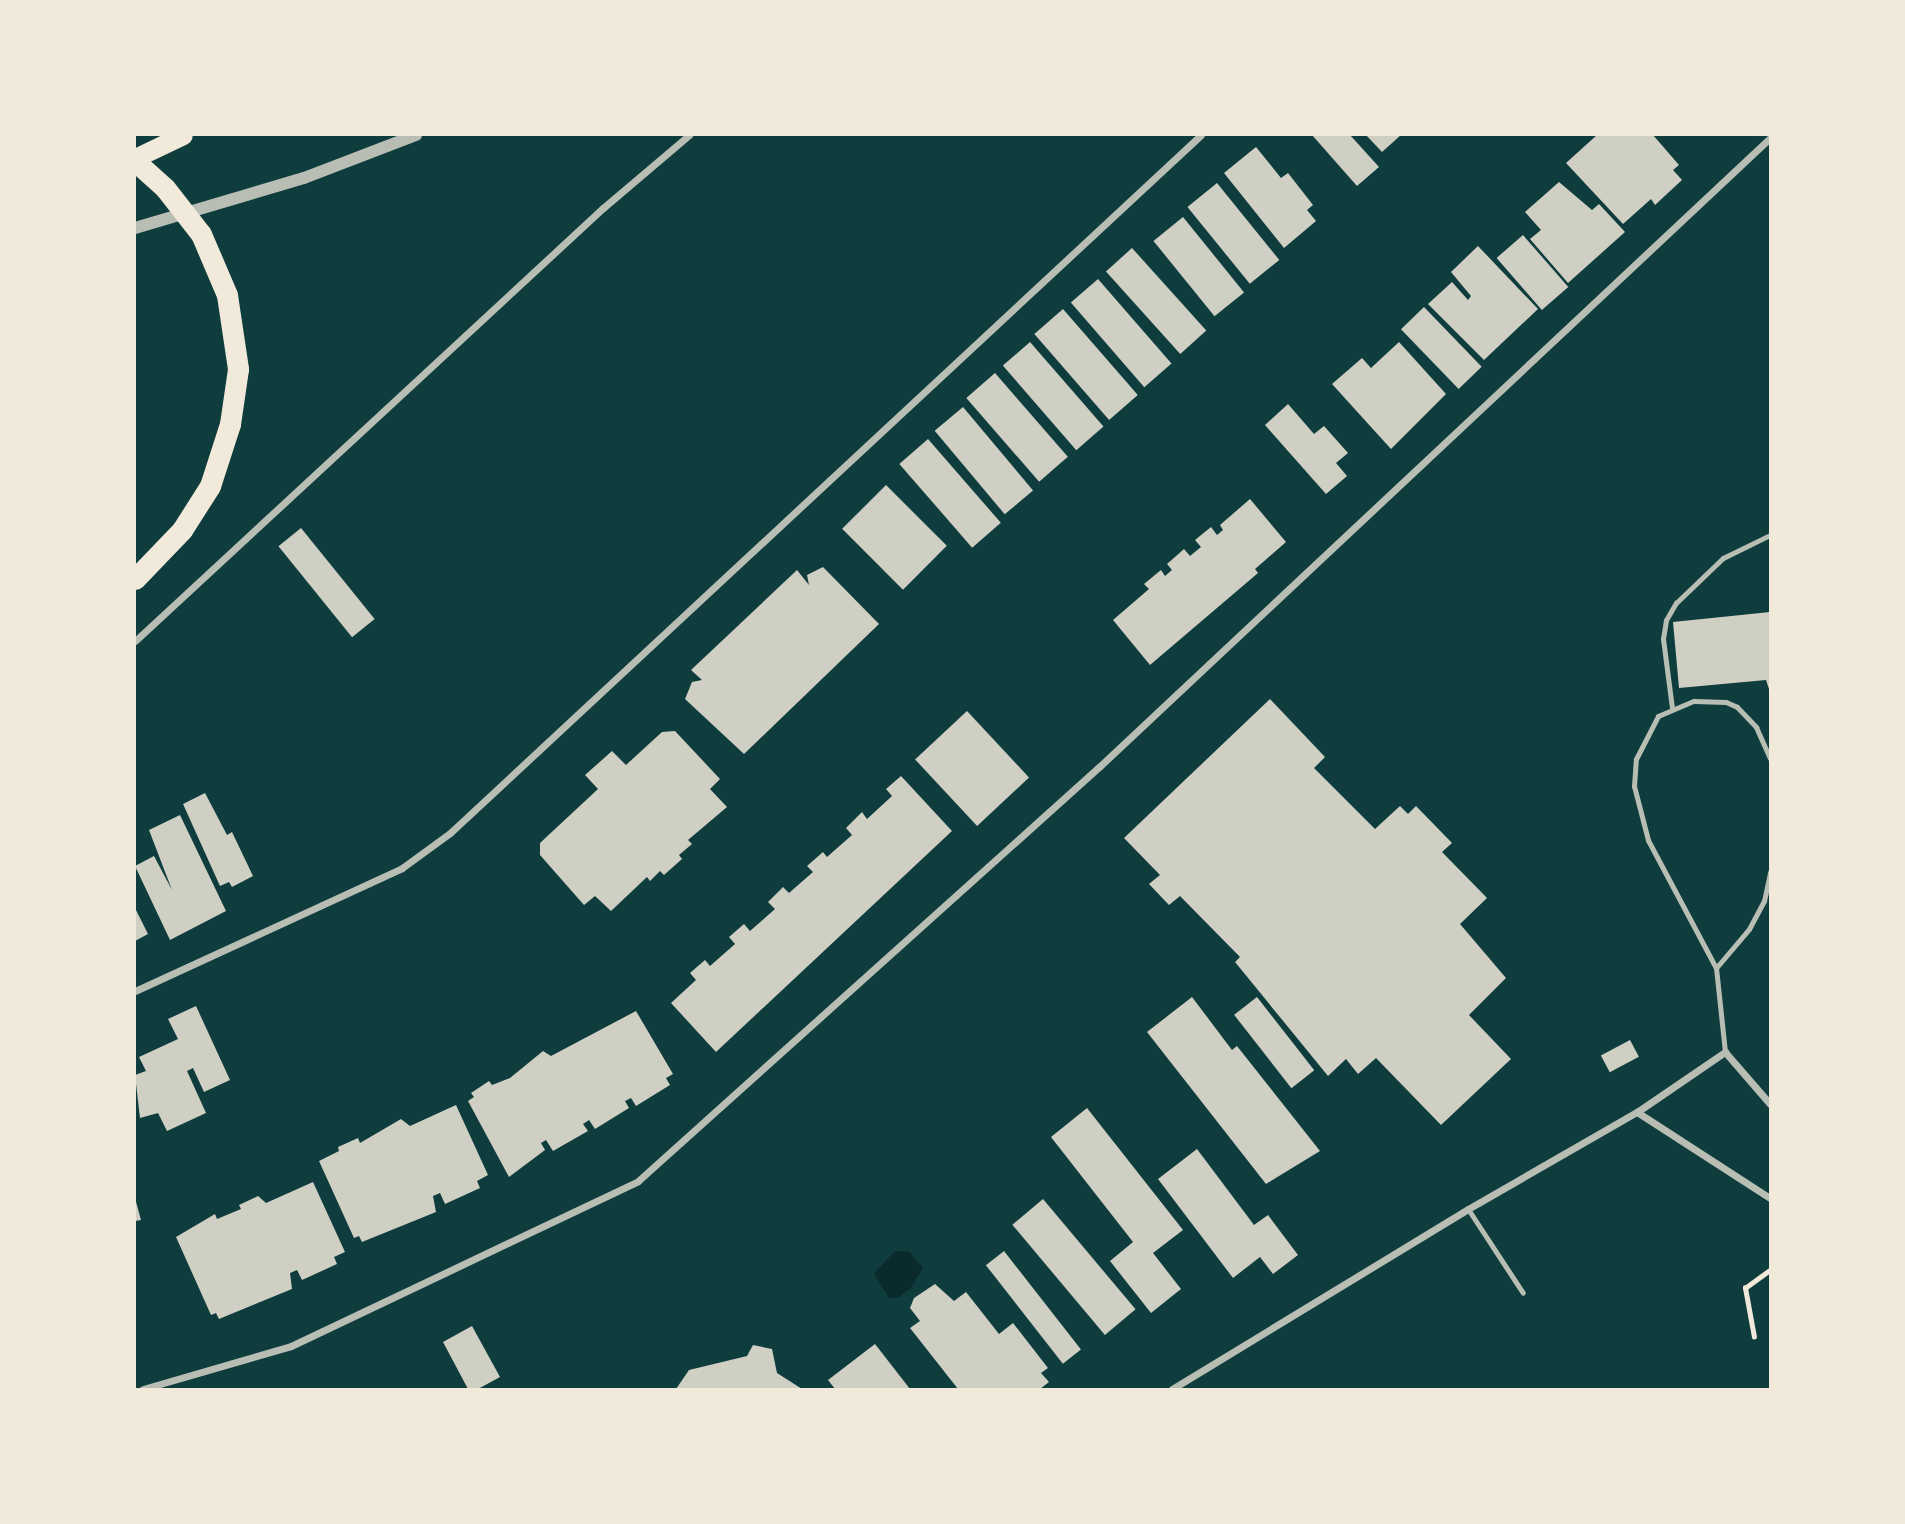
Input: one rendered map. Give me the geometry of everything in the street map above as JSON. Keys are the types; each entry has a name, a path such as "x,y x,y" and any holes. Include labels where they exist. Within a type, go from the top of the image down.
{"highway":[{"path":"135,579 182,530 210,486 230,424 236,343 227,295 201,234 165,188 135,159 183,135"}],"street":[{"path":"135,228 304,178 416,135"},
{"path":"135,641 603,208 689,135"},
{"path":"135,991 402,868 450,833 1201,135"},
{"path":"143,1389 291,1346 638,1181 1099,767 1770,138"},
{"path":"1172,1389 1468,1209 1637,1112 1725,1052 1770,1104"},
{"path":"1637,1112 1770,1198"}],"lane":[{"path":"1672,708 1663,639 1666,620 1676,603 1723,558 1770,535"},
{"path":"1725,1052 1716,968 1648,840 1634,786 1636,759 1645,736 1658,716 1672,708 1695,701 1726,702 1737,707 1756,727 1770,758"},
{"path":"1716,968 1749,929 1764,901 1770,872"},
{"path":"1468,1209 1523,1293"}],"path":[{"path":"1754,1337 1745,1289 1770,1270"}],"water":[{"path":"895,1251 909,1252 923,1268 911,1288 899,1297 889,1298 874,1274"}],"building":[{"path":"1312,135 1350,135 1379,167 1357,186"},
{"path":"1366,135 1401,135 1382,152"},
{"path":"1597,135 1653,135 1679,165 1673,170 1682,180 1655,205 1651,199 1623,224 1566,163"},
{"path":"1256,147 1281,178 1288,173 1313,205 1307,210 1316,221 1284,248 1224,173"},
{"path":"1559,182 1592,210 1599,204 1625,232 1568,283 1530,239 1541,230 1525,212"},
{"path":"1217,183 1279,260 1250,284 1187,207"},
{"path":"1183,217 1244,292 1215,316 1153,241"},
{"path":"1523,235 1568,287 1542,310 1497,258"},
{"path":"1478,246 1538,309 1484,360 1428,304 1452,282 1468,300 1471,296 1451,272"},
{"path":"1132,248 1206,330 1180,354 1106,271"},
{"path":"1098,279 1171,364 1144,387 1071,303"},
{"path":"1424,307 1482,367 1459,389 1401,329"},
{"path":"1063,309 1138,395 1109,420 1034,334"},
{"path":"1030,342 1103,427 1076,450 1003,366"},
{"path":"1399,342 1446,394 1391,449 1332,384 1362,358 1371,368"},
{"path":"995,373 1068,457 1039,482 966,398"},
{"path":"1288,404 1314,434 1324,426 1348,453 1336,463 1347,476 1326,494 1265,425"},
{"path":"963,407 1033,490 1005,514 935,431"},
{"path":"928,439 1001,523 972,548 899,464"},
{"path":"886,485 947,546 903,590 842,529"},
{"path":"1250,499 1286,542 1255,569 1258,573 1150,665 1113,620 1149,589 1144,584 1161,570 1165,576 1172,570 1167,564 1184,549 1190,556 1201,547 1195,540 1211,527 1217,535 1223,530 1220,525"},
{"path":"301,528 375,619 352,637 278,546"},
{"path":"823,567 879,624 744,754 685,699 692,682 702,680 691,670 797,570 809,585 807,575"},
{"path":"1770,612 1770,692 1766,680 1679,688 1673,622"},
{"path":"1270,699 1325,757 1314,768 1375,829 1400,806 1408,814 1416,806 1452,843 1442,852 1487,898 1460,924 1506,978 1469,1015 1511,1059 1441,1125 1376,1058 1358,1074 1346,1059 1328,1076 1235,962 1240,957 1180,896 1169,905 1149,884 1160,875 1124,838"},
{"path":"967,711 1029,778 977,826 915,759"},
{"path":"675,731 720,779 710,789 727,807 688,840 692,844 679,855 682,859 664,875 660,871 650,881 647,877 611,911 595,896 584,905 540,855 540,843 598,789 585,775 612,751 626,765 662,732"},
{"path":"901,776 952,831 716,1052 671,1003 696,980 690,973 705,960 710,966 735,944 729,937 744,924 750,931 775,909 768,902 783,887 789,893 813,872 807,866 823,852 827,857 852,835 846,828 862,812 867,819 892,796 886,789"},
{"path":"205,793 227,835 232,832 253,876 232,887 229,882 220,886 183,804"},
{"path":"180,815 226,911 170,940 135,866 154,856 172,890 149,830"},
{"path":"135,908 148,934 135,941"},
{"path":"1192,997 1232,1050 1237,1046 1320,1151 1266,1184 1147,1032"},
{"path":"1257,997 1314,1070 1291,1088 1234,1015"},
{"path":"196,1006 230,1080 204,1092 193,1068 187,1071 206,1113 167,1131 158,1113 140,1118 135,1075 146,1071 139,1057 178,1039 168,1019"},
{"path":"636,1011 673,1074 666,1078 670,1085 636,1106 631,1098 625,1101 629,1108 595,1129 589,1120 583,1124 588,1131 553,1151 546,1140 541,1143 545,1150 509,1177 468,1101 474,1097 471,1093 489,1081 492,1085 510,1078 543,1051 551,1056"},
{"path":"1630,1040 1639,1057 1610,1072 1601,1055"},
{"path":"456,1105 488,1175 477,1181 480,1188 445,1204 440,1193 433,1196 436,1212 362,1242 359,1236 354,1238 319,1161 339,1151 338,1147 358,1138 360,1143 401,1119 410,1126"},
{"path":"1087,1108 1183,1230 1153,1253 1181,1289 1151,1313 1110,1261 1133,1242 1051,1137"},
{"path":"1197,1149 1254,1225 1268,1215 1298,1255 1273,1274 1260,1257 1233,1278 1158,1179"},
{"path":"313,1182 345,1252 334,1257 337,1264 302,1280 297,1270 290,1273 292,1289 219,1319 216,1313 211,1315 176,1237 215,1214 217,1219 241,1209 239,1205 258,1196 266,1203"},
{"path":"135,1198 141,1220 135,1221"},
{"path":"1043,1199 1136,1309 1105,1335 1012,1225"},
{"path":"1004,1251 1081,1350 1063,1364 986,1265"},
{"path":"935,1284 954,1301 966,1292 999,1334 1013,1323 1048,1368 1041,1373 1049,1382 1040,1389 958,1389 910,1328 920,1321 910,1308 914,1298"},
{"path":"472,1326 500,1377 478,1389 468,1389 443,1342"},
{"path":"875,1344 910,1389 835,1389 828,1380"},
{"path":"753,1345 772,1349 777,1373 802,1389 676,1389 689,1370 747,1356"}]}
